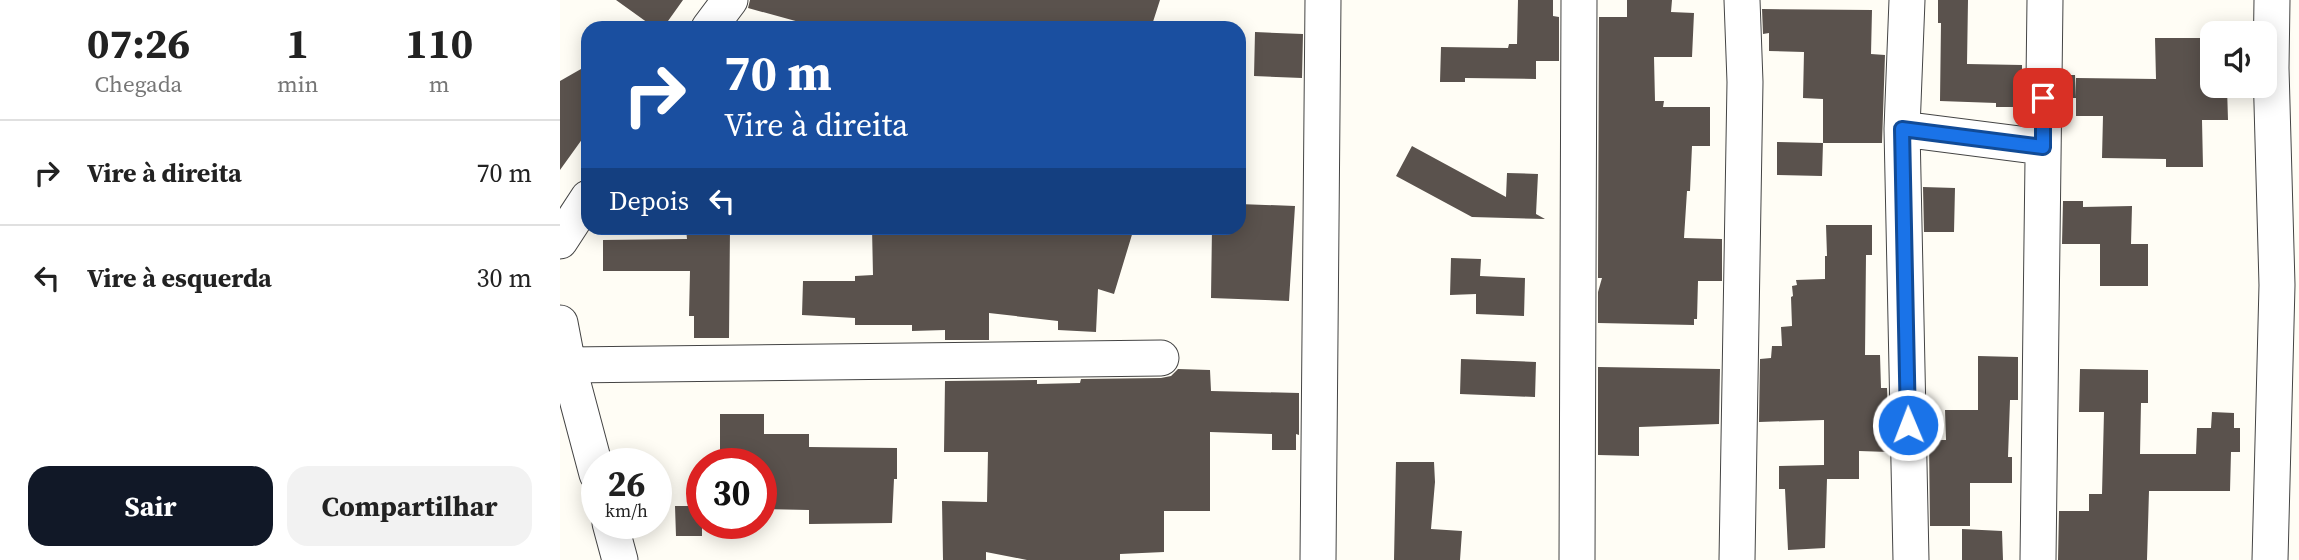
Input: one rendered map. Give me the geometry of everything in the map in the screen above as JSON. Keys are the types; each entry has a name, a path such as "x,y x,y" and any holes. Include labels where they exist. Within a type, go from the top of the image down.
{"street":[{"path":"714,21 730,0"},
{"path":"1318,560 1323,0"},
{"path":"1577,560 1579,0"},
{"path":"1737,560 1745,82 1742,0"},
{"path":"1907,0 1902,129 1911,560"},
{"path":"2038,560 2045,0"},
{"path":"2270,560 2286,460 2288,285 2285,68 2272,0"},
{"path":"1902,129 2043,147"},
{"path":"560,241 581,209"},
{"path":"560,323 568,365 571,423 584,448"},
{"path":"568,365 1161,358"},
{"path":"614,539 620,560"}],"building":[{"path":"616,0 683,0 668,21 645,21"},
{"path":"750,0 1160,0 1153,21 795,21 748,8"},
{"path":"1518,0 1553,0 1553,16 1559,17 1559,61 1536,61 1536,79 1465,78 1465,82 1440,82 1441,47 1508,48 1509,44 1517,44"},
{"path":"1627,0 1672,0 1671,12 1694,13 1692,57 1654,57 1655,101 1664,101 1663,107 1710,107 1710,146 1692,146 1684,238 1722,239 1722,281 1698,281 1697,319 1694,319 1694,325 1598,323 1598,292 1602,278 1598,278 1599,17 1627,17"},
{"path":"1938,0 1968,0 1967,64 2022,65 2022,107 1940,101 1941,23 1938,23"},
{"path":"1762,9 1872,10 1871,54 1885,55 1882,143 1823,143 1823,99 1803,98 1804,52 1769,51 1769,33 1763,34"},
{"path":"1255,32 1303,34 1302,78 1254,76"},
{"path":"2155,38 2200,38 2200,98 2227,98 2228,120 2202,120 2203,167 2166,167 2166,159 2102,158 2103,116 2076,116 2076,78 2156,79"},
{"path":"581,69 581,141 560,170 560,81"},
{"path":"2064,75 2075,75 2076,98 2064,98"},
{"path":"1777,142 1823,143 1822,176 1777,175"},
{"path":"1412,146 1506,197 1507,173 1538,174 1536,214 1545,219 1472,217 1396,176"},
{"path":"1923,187 1955,188 1954,232 1924,232"},
{"path":"2063,201 2083,201 2083,207 2132,206 2131,244 2148,244 2148,286 2100,286 2100,244 2062,244"},
{"path":"1246,204 1295,206 1289,301 1211,298 1212,235 1246,235"},
{"path":"1826,225 1872,225 1872,255 1866,255 1865,355 1880,355 1881,388 1887,388 1889,452 1859,451 1859,479 1827,479 1825,548 1788,550 1785,489 1779,489 1779,466 1824,465 1824,420 1759,422 1760,359 1771,358 1772,346 1782,346 1781,327 1792,326 1791,297 1792,286 1797,285 1796,280 1825,279"},
{"path":"687,235 730,235 729,338 694,338 694,316 689,316 690,271 603,271 603,240 687,239"},
{"path":"872,235 1132,235 1114,294 1098,289 1096,332 1058,330 1058,321 989,313 989,340 945,340 945,330 912,331 912,325 855,325 855,318 802,315 803,281 855,281 855,276 873,275"},
{"path":"1451,258 1481,259 1480,276 1525,278 1524,316 1476,314 1476,294 1450,295"},
{"path":"1978,356 2018,357 2018,400 2010,400 2008,457 2012,457 2012,483 1970,483 1970,526 1930,526 1929,440 1946,440 1945,410 1978,410"},
{"path":"1461,359 1536,362 1535,397 1460,394"},
{"path":"1598,367 1720,369 1719,424 1639,427 1639,456 1598,455"},
{"path":"1178,369 1210,370 1211,391 1299,393 1299,435 1296,434 1296,450 1272,450 1272,434 1210,432 1210,511 1164,511 1164,552 1120,554 1120,560 1027,560 986,552 986,560 943,560 942,501 987,502 988,452 944,452 945,381 1037,380 1037,384 1080,383 1081,379 1161,378 1171,376"},
{"path":"2080,369 2148,370 2148,403 2141,403 2140,454 2196,454 2197,428 2211,428 2212,412 2234,413 2234,428 2240,428 2240,452 2231,452 2230,491 2149,491 2147,560 2058,560 2059,511 2089,511 2089,494 2102,494 2104,412 2079,412"},
{"path":"720,414 764,414 764,434 809,434 809,447 897,448 892,523 809,524 809,510 777,509 777,448 720,448"},
{"path":"1396,462 1434,462 1431,529 1462,531 1460,560 1394,560"},
{"path":"675,506 686,506 686,536 676,536"},
{"path":"1962,529 2002,531 2003,560 1962,560"}],"route":[{"path":"1908,425 1902,129 2043,147 2043,98"}]}
